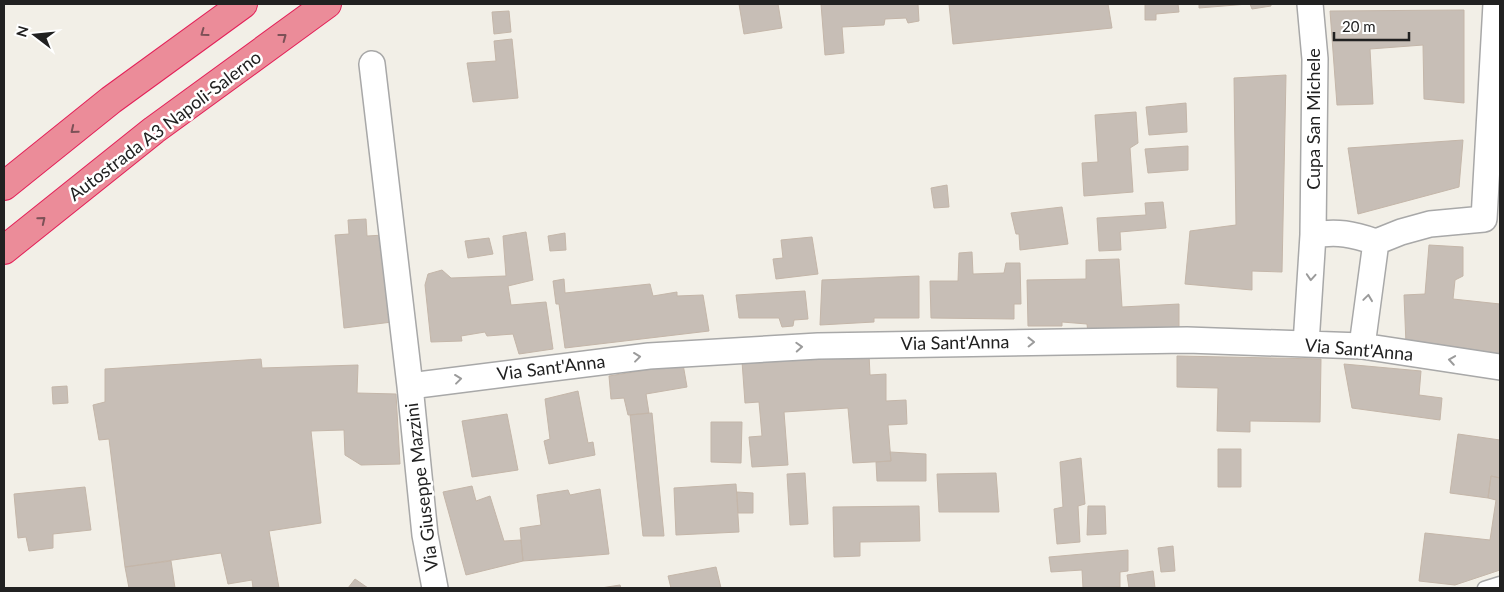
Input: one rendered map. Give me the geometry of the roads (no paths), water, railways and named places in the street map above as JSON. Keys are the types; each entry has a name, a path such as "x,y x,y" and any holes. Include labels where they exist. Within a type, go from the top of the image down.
{"highway":[{"path":"4,186 111,100 243,4"},
{"name":"Autostrada A3 Napoli-Salerno","path":"4,250 154,130 327,4"}],"street":[{"name":"Cupa San Michele","path":"1306,344 1314,235 1316,59 1310,4"},
{"path":"1314,235 1332,232 1356,235 1376,242 1401,232 1430,224 1484,219 1496,4"},
{"name":"Via Giuseppe Mazzini","path":"372,64 410,386 425,535 435,588"},
{"path":"1362,346 1376,242"},
{"name":"Via Sant'Anna","path":"410,386 649,356 818,346 1187,340 1362,346 1500,367"}],"lane":[{"path":"1484,588 1500,583"}]}
